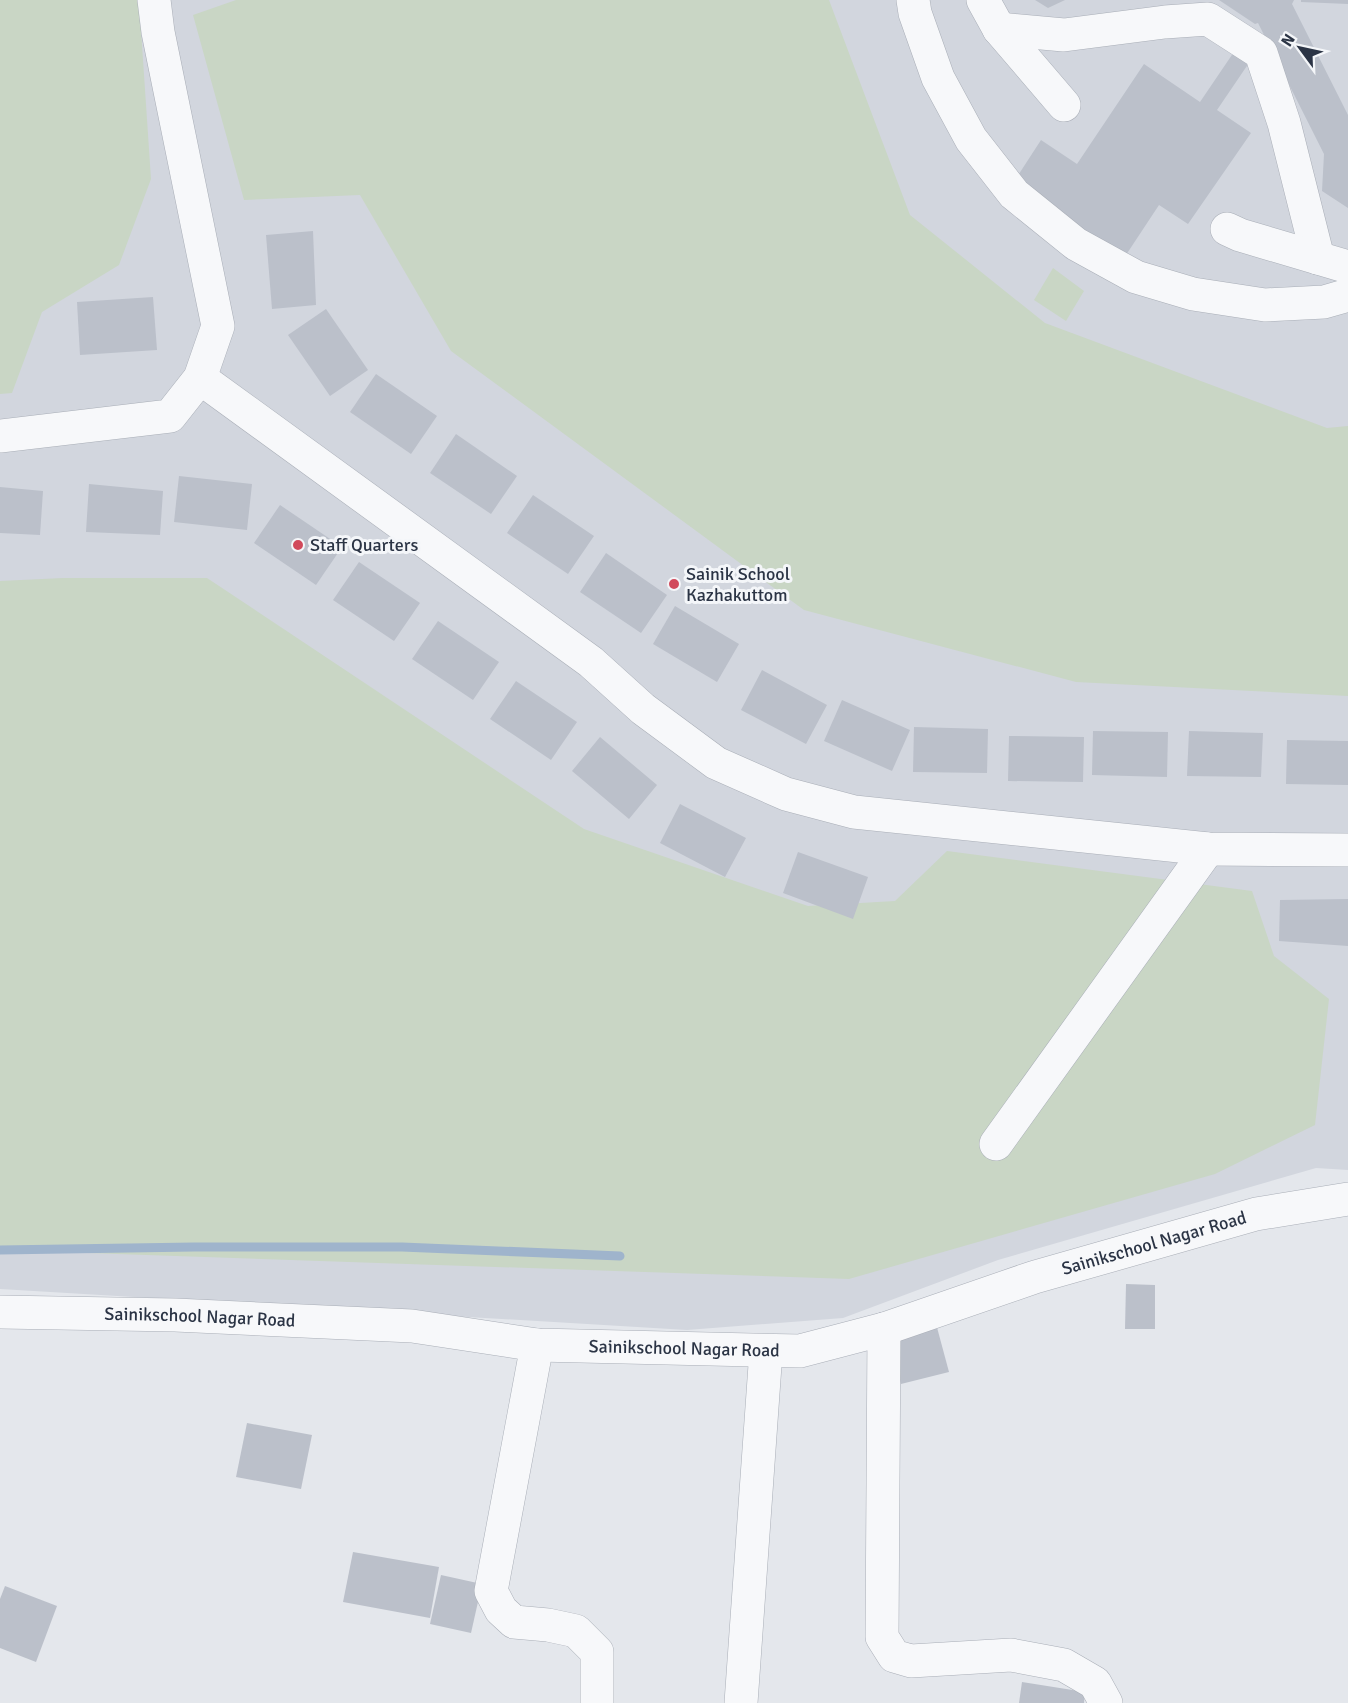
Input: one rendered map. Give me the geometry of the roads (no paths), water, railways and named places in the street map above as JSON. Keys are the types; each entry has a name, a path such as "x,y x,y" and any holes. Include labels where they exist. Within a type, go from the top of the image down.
{"street":[{"path":"0,436 170,416 200,378 218,326 158,32 154,0"},
{"path":"913,0 915,13 938,78 971,139 1014,194 1076,244 1136,277 1193,294 1264,305 1324,302 1348,296"},
{"path":"983,0 999,29 1064,105"},
{"path":"999,29 1064,35 1208,19 1261,53 1333,263"},
{"path":"1227,229 1333,263"},
{"path":"200,378 591,662 644,709 716,763 786,794 854,812 1208,849 1348,850"},
{"path":"996,1144 1208,849"},
{"name":"Sainikschool Nagar Road","path":"0,1312 175,1315 412,1326 537,1345 800,1352 884,1329 1035,1277 1256,1214 1348,1199"},
{"path":"884,1329 882,1636 894,1656 911,1661 1011,1655 1064,1665 1095,1683 1106,1703"},
{"path":"537,1345 491,1591 501,1611 514,1622 548,1625 576,1631 597,1652 597,1703"},
{"path":"741,1703 766,1351"}],"waterway":[{"path":"0,1250 402,1247 620,1256"}],"place":[{"name":"Staff Quarters","path":"298,545"},
{"name":"Sainik School Kazhakuttom","path":"674,584"}]}
